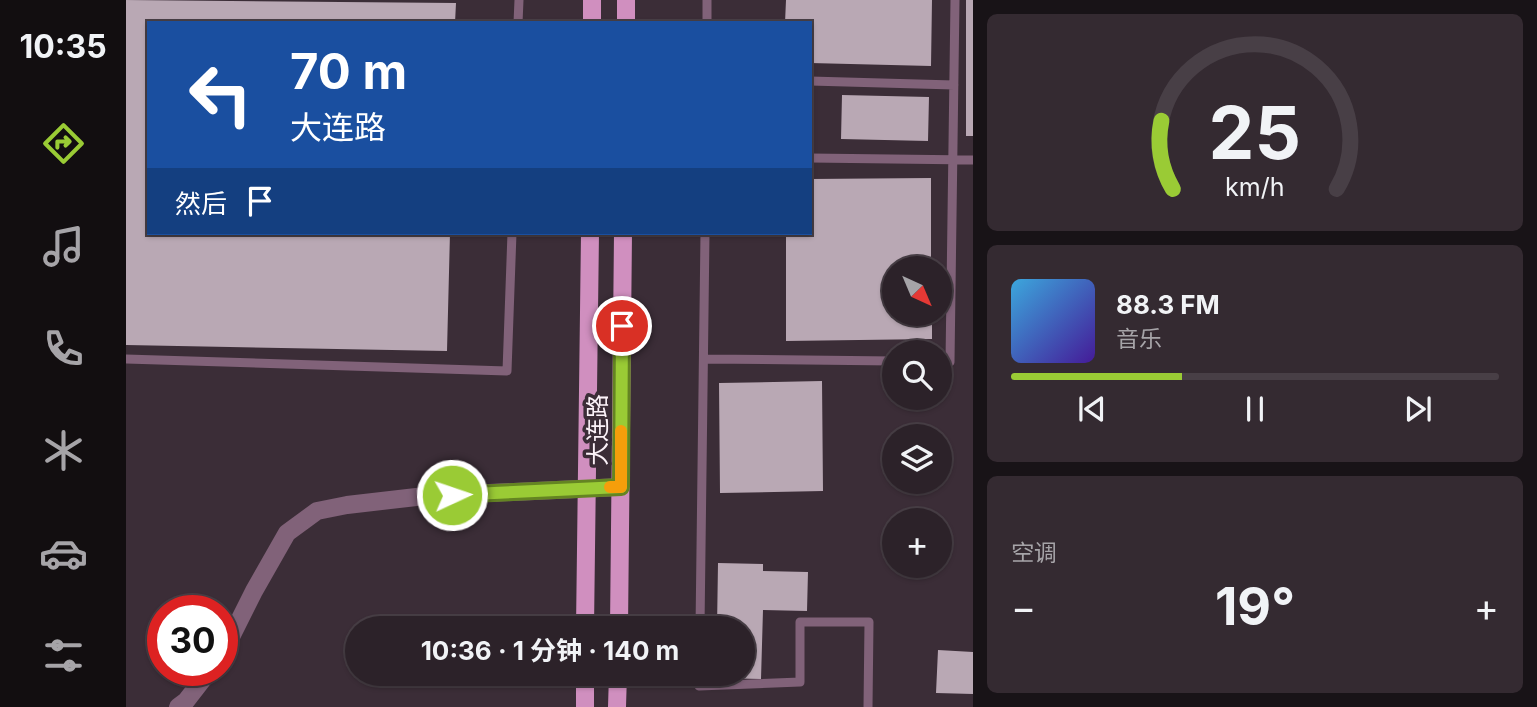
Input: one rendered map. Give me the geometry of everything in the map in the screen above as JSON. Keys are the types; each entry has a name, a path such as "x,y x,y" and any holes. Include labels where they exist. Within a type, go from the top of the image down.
{"main road":[{"path":"592,0 592,21"},
{"path":"626,0 626,21"},
{"name":"大连路","path":"585,616 590,235"},
{"name":"大连路","path":"619,616 623,235"},
{"path":"585,686 585,707"},
{"path":"617,707 618,686"}],"street":[{"path":"238,623 287,533 317,511 425,496 621,487"},
{"path":"178,707 198,686"}],"lane":[{"path":"518,21 519,0"},
{"path":"707,0 707,21"},
{"path":"950,340 955,0"},
{"path":"812,81 954,85"},
{"path":"812,158 973,160"},
{"path":"126,359 507,371 512,235"},
{"path":"700,616 705,235"},
{"path":"705,359 882,361"},
{"path":"755,684 800,682 800,622 870,622 868,707"}],"building":[{"path":"126,0 456,3 455,21 147,21 147,235 450,235 447,351 126,345"},
{"path":"786,0 932,0 931,66 812,63 812,21 785,21"},
{"path":"966,0 973,0 973,136 966,136"},
{"path":"842,95 929,97 928,141 841,139"},
{"path":"931,178 931,256 882,256 882,326 932,326 932,339 786,341 786,235 812,235 812,179"},
{"path":"822,381 823,491 720,493 719,383"},
{"path":"718,563 763,564 763,571 808,572 807,611 763,610 761,679 755,679 755,616 717,616"},
{"path":"938,650 973,652 973,694 936,693"}],"slow traffic":[{"path":"610,487 621,487 621,431"}],"route":[{"path":"452,495 621,487 622,326"}]}
